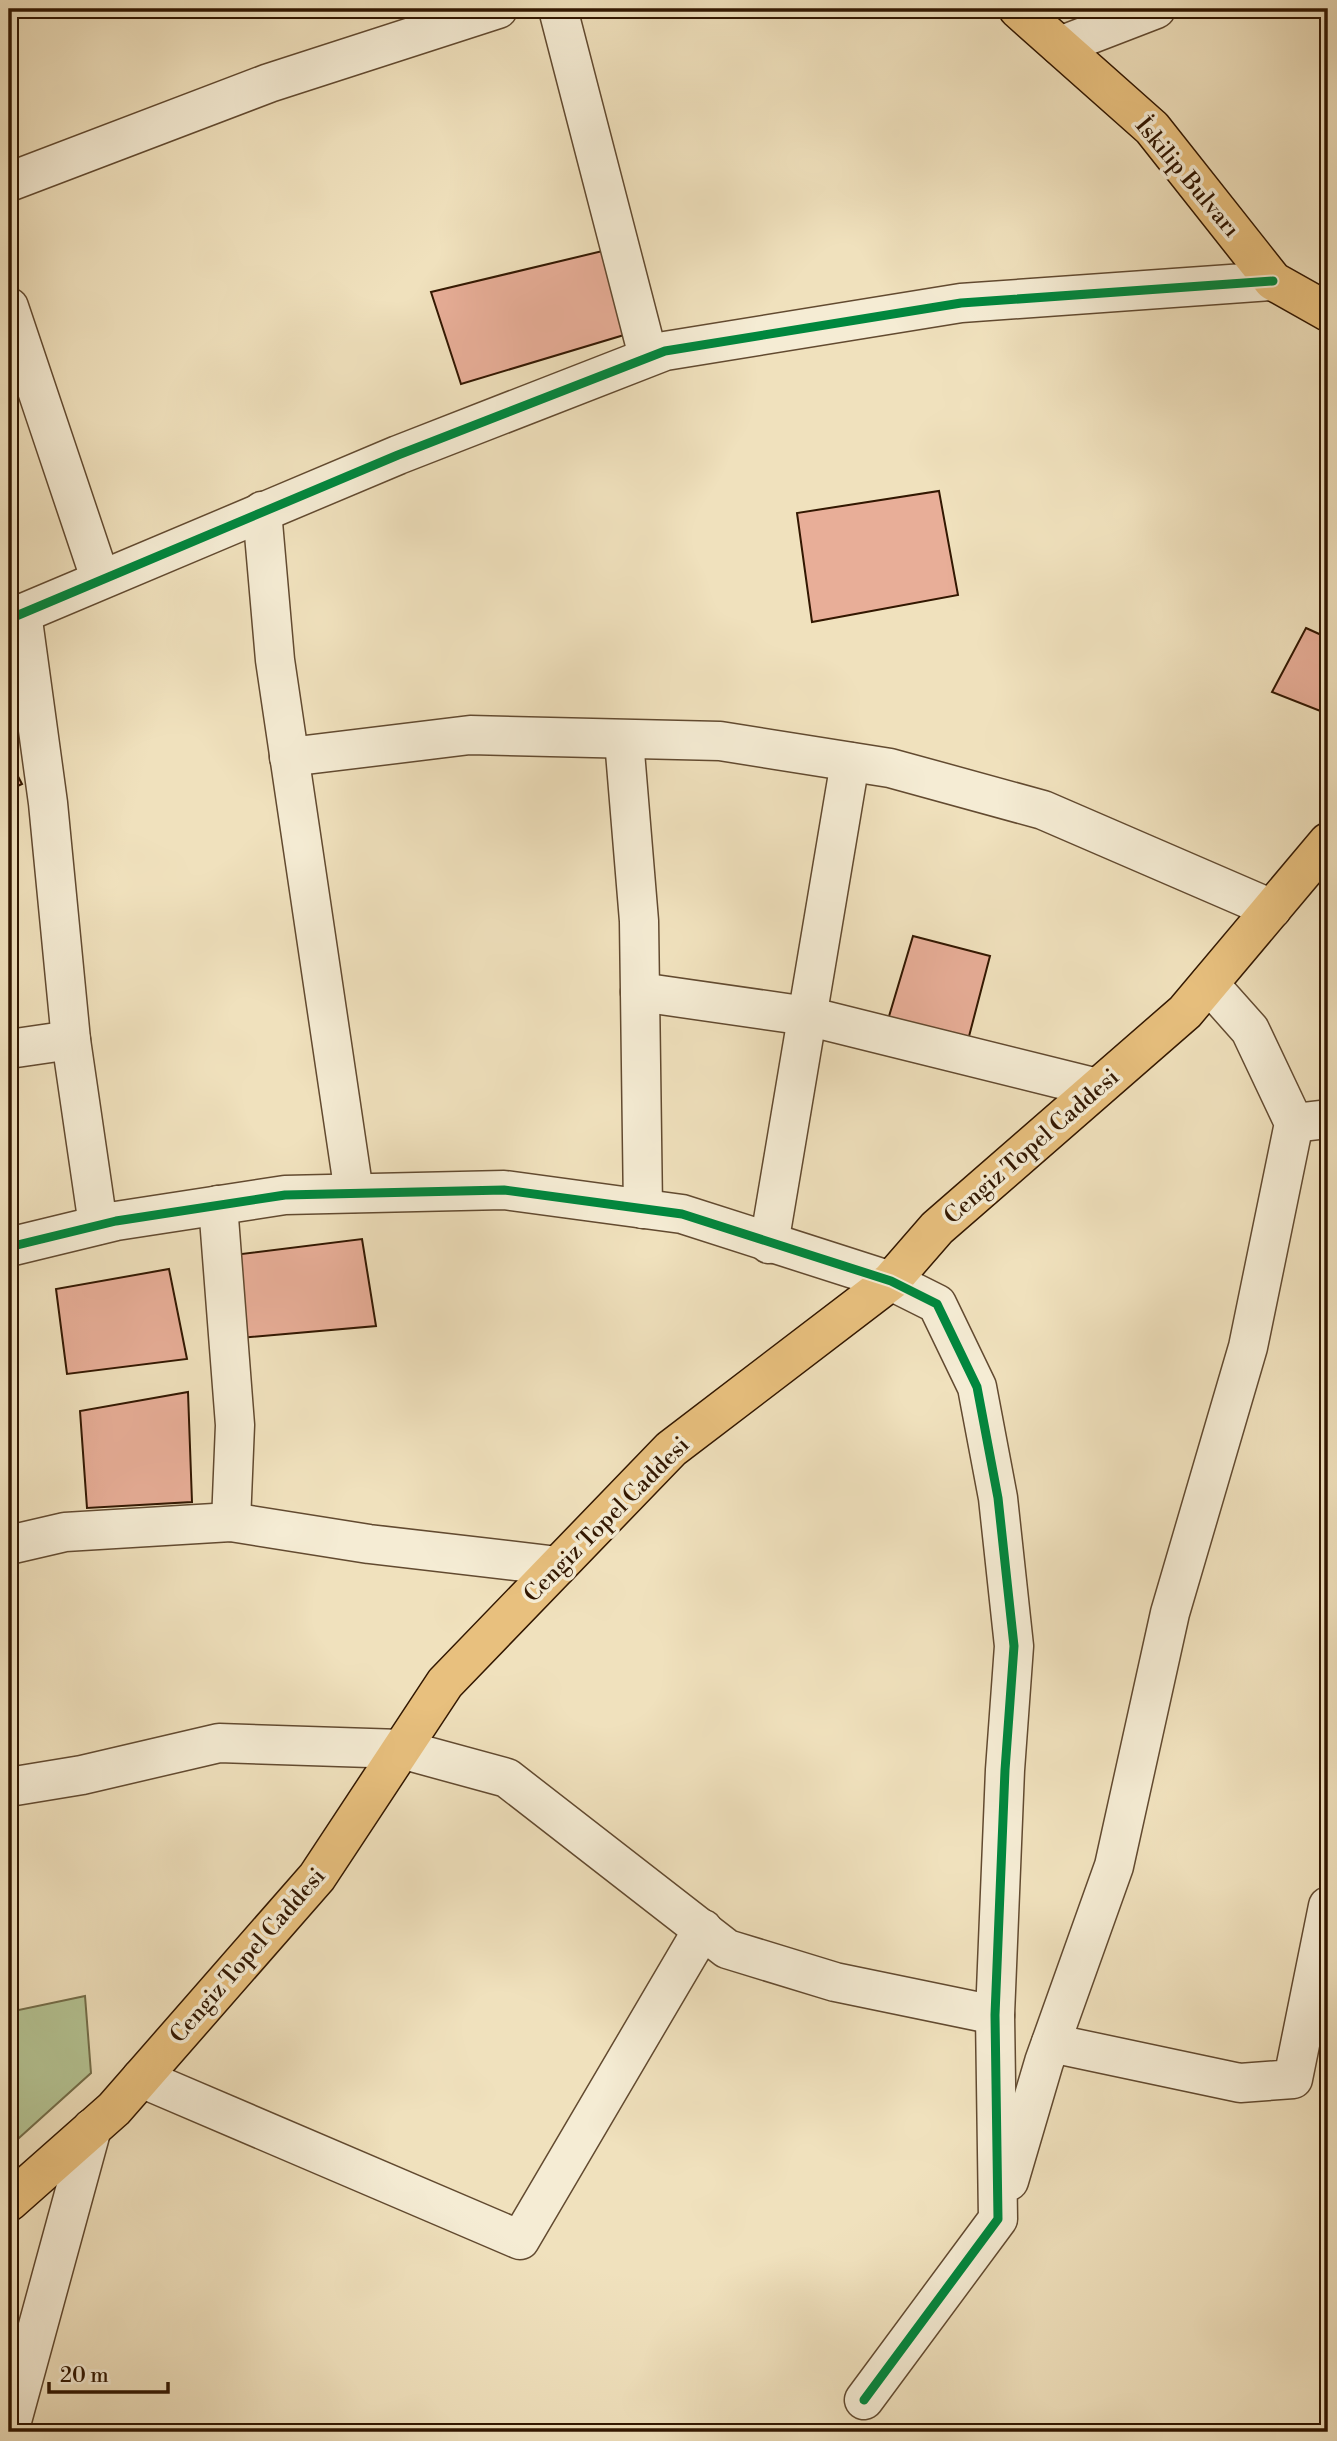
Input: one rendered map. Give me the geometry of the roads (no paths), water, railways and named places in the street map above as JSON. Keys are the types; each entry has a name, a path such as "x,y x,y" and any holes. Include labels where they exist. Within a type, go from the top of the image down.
{"main road":[{"name":"İskilip Bulvarı","path":"1018,9 1152,128 1273,281 1328,312"},
{"name":"Cengiz Topel Caddesi","path":"9,2202 92,2128 141,2078 317,1877 445,1683 671,1449 891,1281 937,1228 1185,1012 1328,842"}],"street":[{"path":"9,182 269,83 498,9"},
{"path":"558,9 648,356"},
{"path":"1059,46 1156,9"},
{"path":"98,1225 71,1040 48,803 15,616 262,511 665,351 961,303 1273,281"},
{"path":"9,307 100,578"},
{"path":"262,511 275,660 354,1193"},
{"path":"289,757 470,735 720,741 890,768 1043,810 1272,909"},
{"path":"624,740 639,921 643,1209"},
{"path":"769,1244 850,762"},
{"path":"864,2400 998,2219 1051,2043 1114,1866 1170,1613 1311,1121 1250,1030 1209,984"},
{"path":"640,992 807,1016 1097,1088"},
{"path":"9,1049 71,1040"},
{"path":"9,1247 98,1225 285,1195 504,1189 682,1214 891,1281 937,1304 977,1388 998,1497 1014,1646 1005,1770 995,2015 998,2219"},
{"path":"218,1205 235,1424 231,1522"},
{"path":"9,1545 65,1532 231,1522 369,1544 558,1566"},
{"path":"9,1787 82,1775 219,1743 401,1749 506,1778 727,1949 835,1982 995,2015"},
{"path":"1051,2043 1240,2083 1293,2079 1328,1906"},
{"path":"141,2078 520,2240 703,1930"},
{"path":"9,2432 92,2128"}]}
